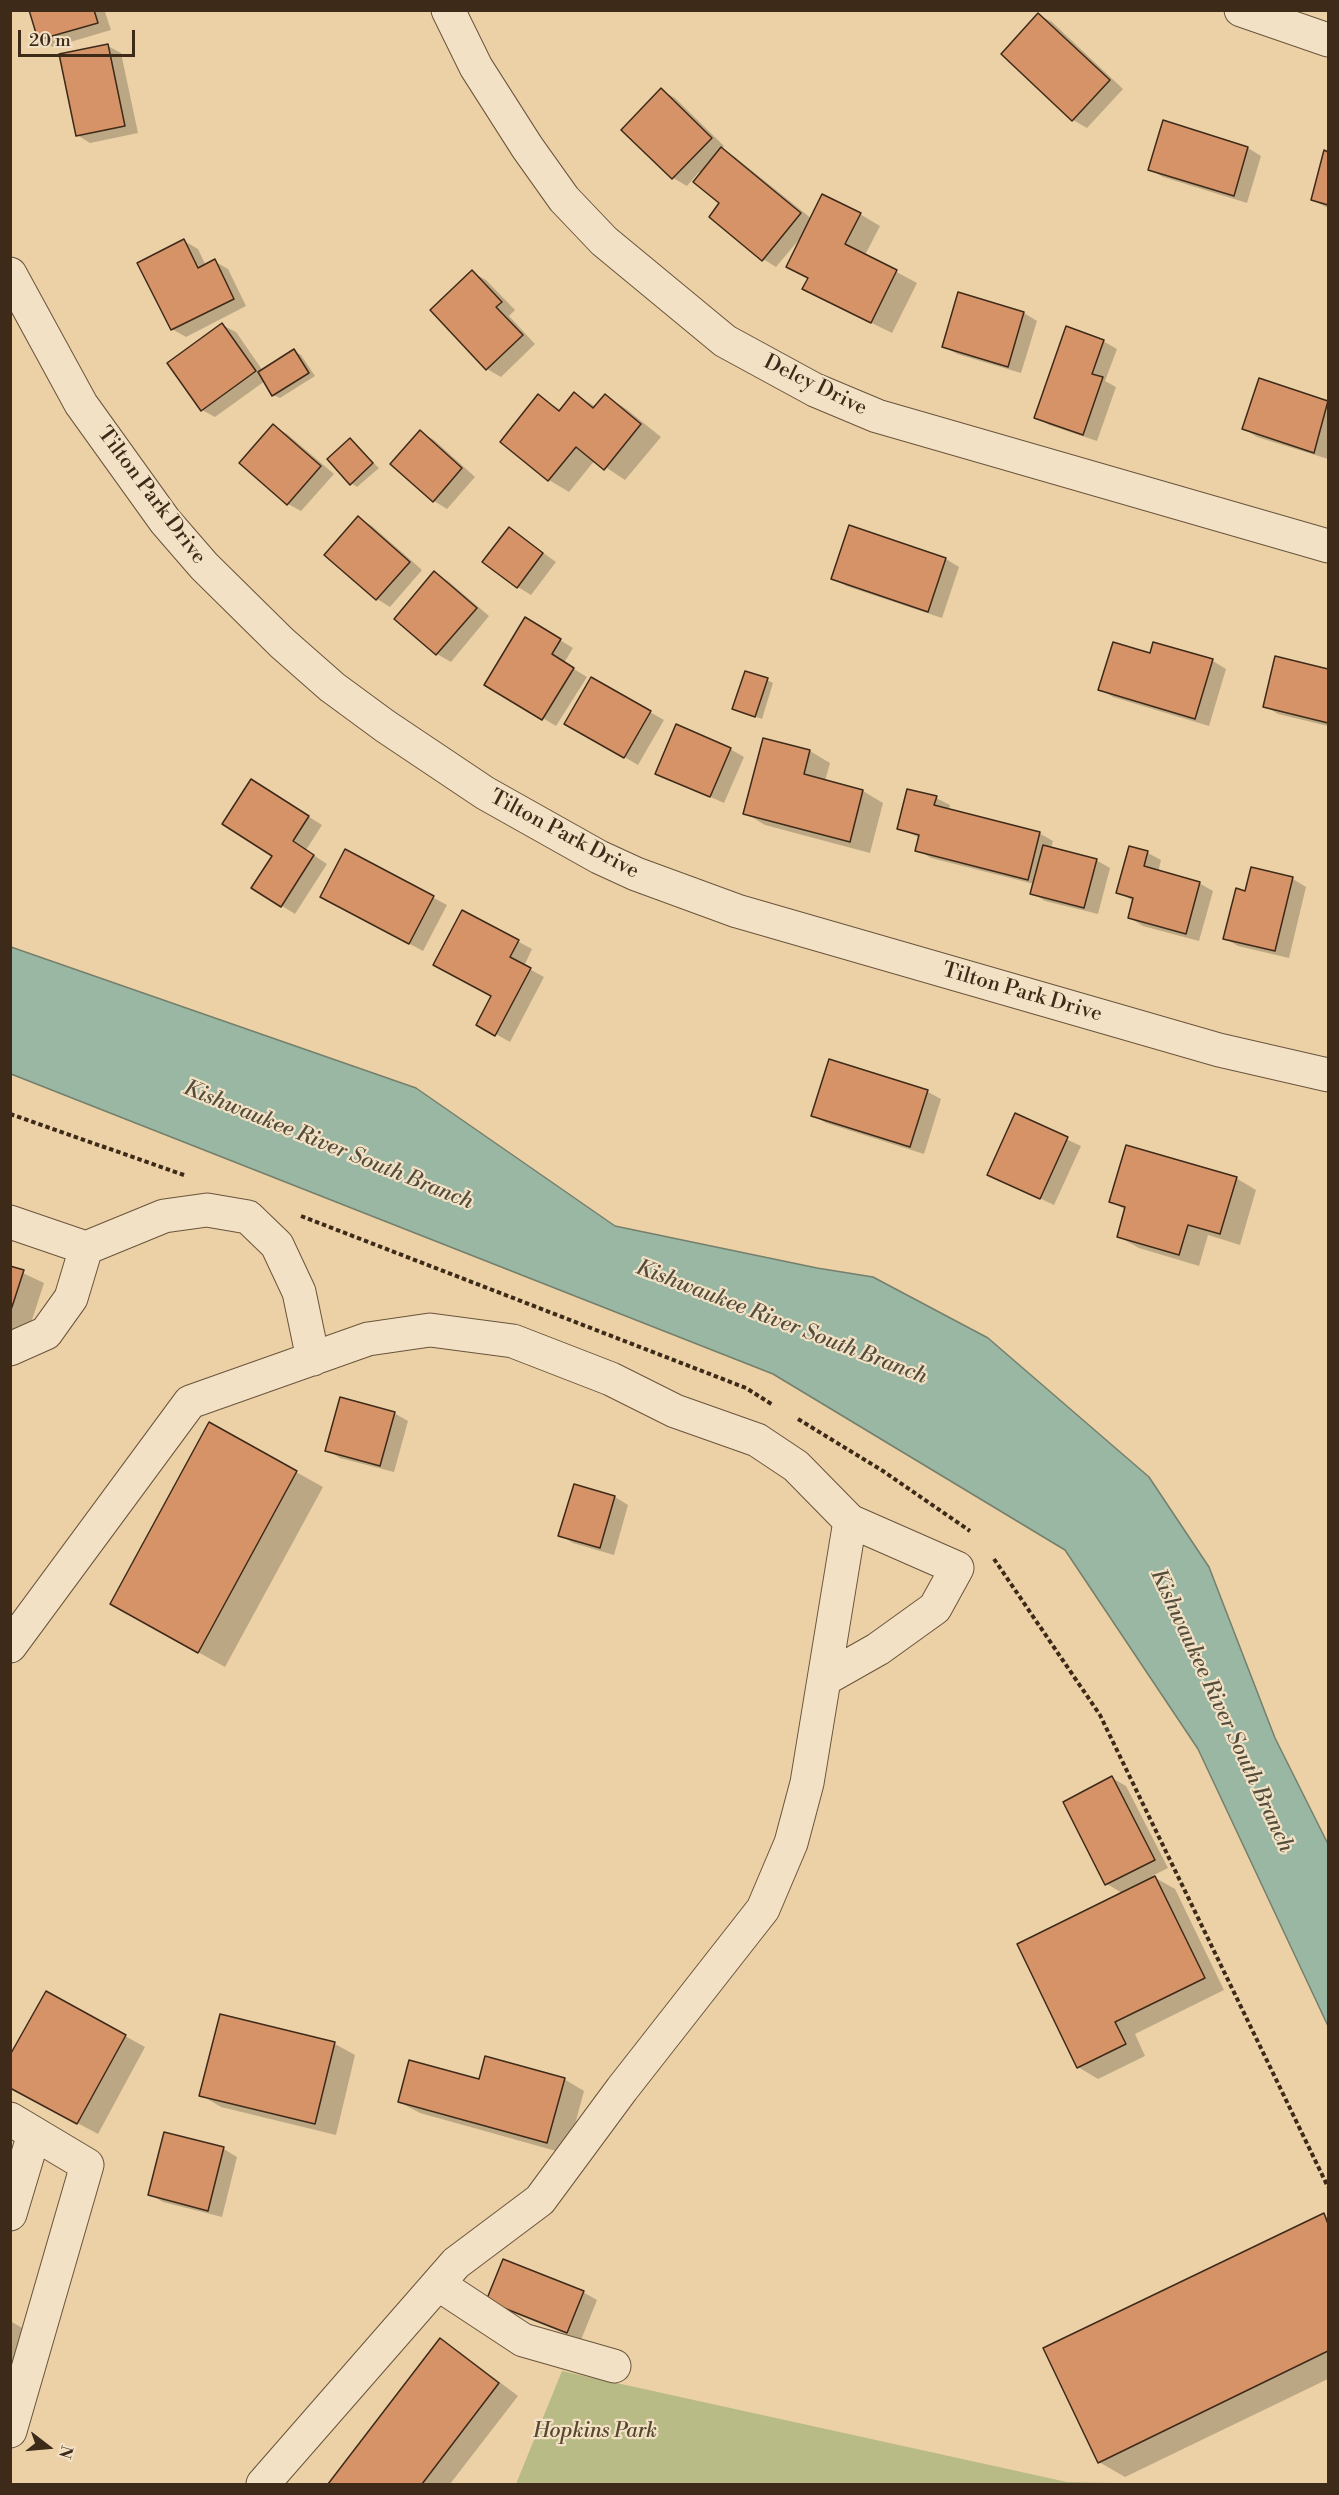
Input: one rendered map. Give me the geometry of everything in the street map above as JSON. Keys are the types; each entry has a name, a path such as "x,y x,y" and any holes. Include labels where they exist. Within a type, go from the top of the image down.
{"street":[{"name":"Delcy Drive","path":"448,10 476,67 527,147 564,199 604,241 725,341 815,390 877,416 1329,546"},
{"path":"1241,10 1329,40"},
{"name":"Tilton Park Drive","path":"10,274 81,404 165,521 204,566 282,643 332,687 486,794 608,861 636,874 737,911 1219,1050 1329,1075"},
{"path":"10,1222 86,1248 164,1216 207,1210 248,1217 277,1245 294,1283 313,1359"},
{"path":"10,1349 46,1333 71,1298 86,1248"},
{"path":"10,1646 190,1402 368,1339 430,1330 513,1341 611,1379 675,1411 757,1440 796,1466 850,1521 957,1568 935,1608 878,1649 825,1679"},
{"path":"263,2484 456,2263 540,2200 622,2090 763,1909 791,1843 807,1783 850,1521"},
{"path":"10,2214 22,2127 87,2165 10,2431"},
{"path":"438,2284 523,2340 614,2366"}],"path":[{"path":"10,1114 187,1176"},
{"path":"298,1215 746,1388 776,1406"},
{"path":"795,1418 884,1471 980,1538"},
{"path":"993,1557 1100,1715 1329,2187"}],"green space":[{"name":"Hopkins Park","path":"562,2371 1067,2482 1165,2484 516,2484"}],"water":[{"name":"Kishwaukee River South Branch","path":"11,947 416,1088 615,1226 817,1268 873,1277 988,1338 1149,1477 1209,1567 1275,1738 1328,1844 1328,2026 1198,1749 1065,1550 773,1374 11,1074"}],"building":[{"path":"29,10 94,10 98,23 38,40"},
{"path":"1038,13 1110,80 1072,121 1001,54"},
{"path":"108,44 125,126 76,136 59,54"},
{"path":"661,88 712,138 672,179 621,130"},
{"path":"1163,120 1248,147 1234,196 1148,170"},
{"path":"721,147 801,213 762,261 709,217 719,203 693,182"},
{"path":"1324,150 1328,152 1328,205 1311,200"},
{"path":"822,194 861,213 845,244 897,270 871,323 802,289 808,278 786,267"},
{"path":"184,239 198,268 215,259 234,299 171,330 137,263"},
{"path":"472,270 502,302 496,307 523,335 486,370 430,310"},
{"path":"958,292 1024,312 1008,367 942,347"},
{"path":"222,323 256,371 201,411 167,363"},
{"path":"1066,326 1104,340 1092,374 1103,377 1083,435 1034,418"},
{"path":"294,349 309,373 272,396 258,372"},
{"path":"1259,378 1328,401 1314,453 1242,429"},
{"path":"574,392 593,408 605,394 641,424 604,470 576,447 548,481 500,442 538,394 559,411"},
{"path":"273,424 321,466 287,505 239,463"},
{"path":"420,430 462,468 433,502 390,464"},
{"path":"350,438 373,463 350,485 327,459"},
{"path":"358,516 410,562 376,600 324,555"},
{"path":"849,525 946,558 928,612 831,579"},
{"path":"509,527 543,553 517,588 482,562"},
{"path":"434,571 477,608 436,655 394,619"},
{"path":"525,617 561,639 552,654 574,668 542,720 484,685"},
{"path":"1113,642 1150,653 1153,642 1213,659 1195,719 1098,690"},
{"path":"1275,656 1328,669 1328,723 1263,707"},
{"path":"745,671 768,678 755,717 732,709"},
{"path":"591,677 651,711 624,758 564,724"},
{"path":"676,724 731,748 710,797 655,774"},
{"path":"763,738 810,750 804,774 863,790 850,842 743,814"},
{"path":"251,779 309,816 293,841 314,855 281,907 251,888 272,856 222,824"},
{"path":"907,789 937,796 934,805 1040,832 1028,880 915,851 919,835 897,829"},
{"path":"1043,845 1097,859 1084,908 1030,894"},
{"path":"1129,846 1148,851 1144,866 1200,882 1186,934 1128,918 1133,898 1116,893"},
{"path":"345,849 434,896 409,944 320,897"},
{"path":"1251,867 1293,877 1275,951 1223,939 1236,888 1245,891"},
{"path":"462,910 519,940 510,957 531,968 495,1036 476,1025 491,996 433,965"},
{"path":"829,1059 928,1090 910,1147 811,1116"},
{"path":"1015,1113 1068,1137 1040,1199 987,1175"},
{"path":"1126,1145 1237,1177 1220,1234 1188,1225 1179,1255 1117,1237 1125,1207 1109,1202"},
{"path":"10,1266 24,1270 10,1313"},
{"path":"340,1397 395,1412 380,1466 325,1451"},
{"path":"209,1422 297,1471 198,1653 110,1604"},
{"path":"574,1484 615,1496 600,1548 558,1536"},
{"path":"1112,1776 1155,1860 1105,1885 1063,1802"},
{"path":"1155,1876 1205,1978 1115,2022 1126,2044 1077,2068 1017,1944"},
{"path":"46,1991 126,2035 77,2124 10,2088 10,2055"},
{"path":"220,2014 335,2042 315,2124 199,2096"},
{"path":"485,2056 565,2078 547,2143 398,2102 409,2060 479,2079"},
{"path":"164,2132 224,2147 208,2211 148,2195"},
{"path":"1324,2213 1328,2224 1328,2351 1098,2463 1043,2348"},
{"path":"503,2259 584,2291 567,2333 486,2301"},
{"path":"440,2338 499,2383 422,2484 328,2484"}]}
